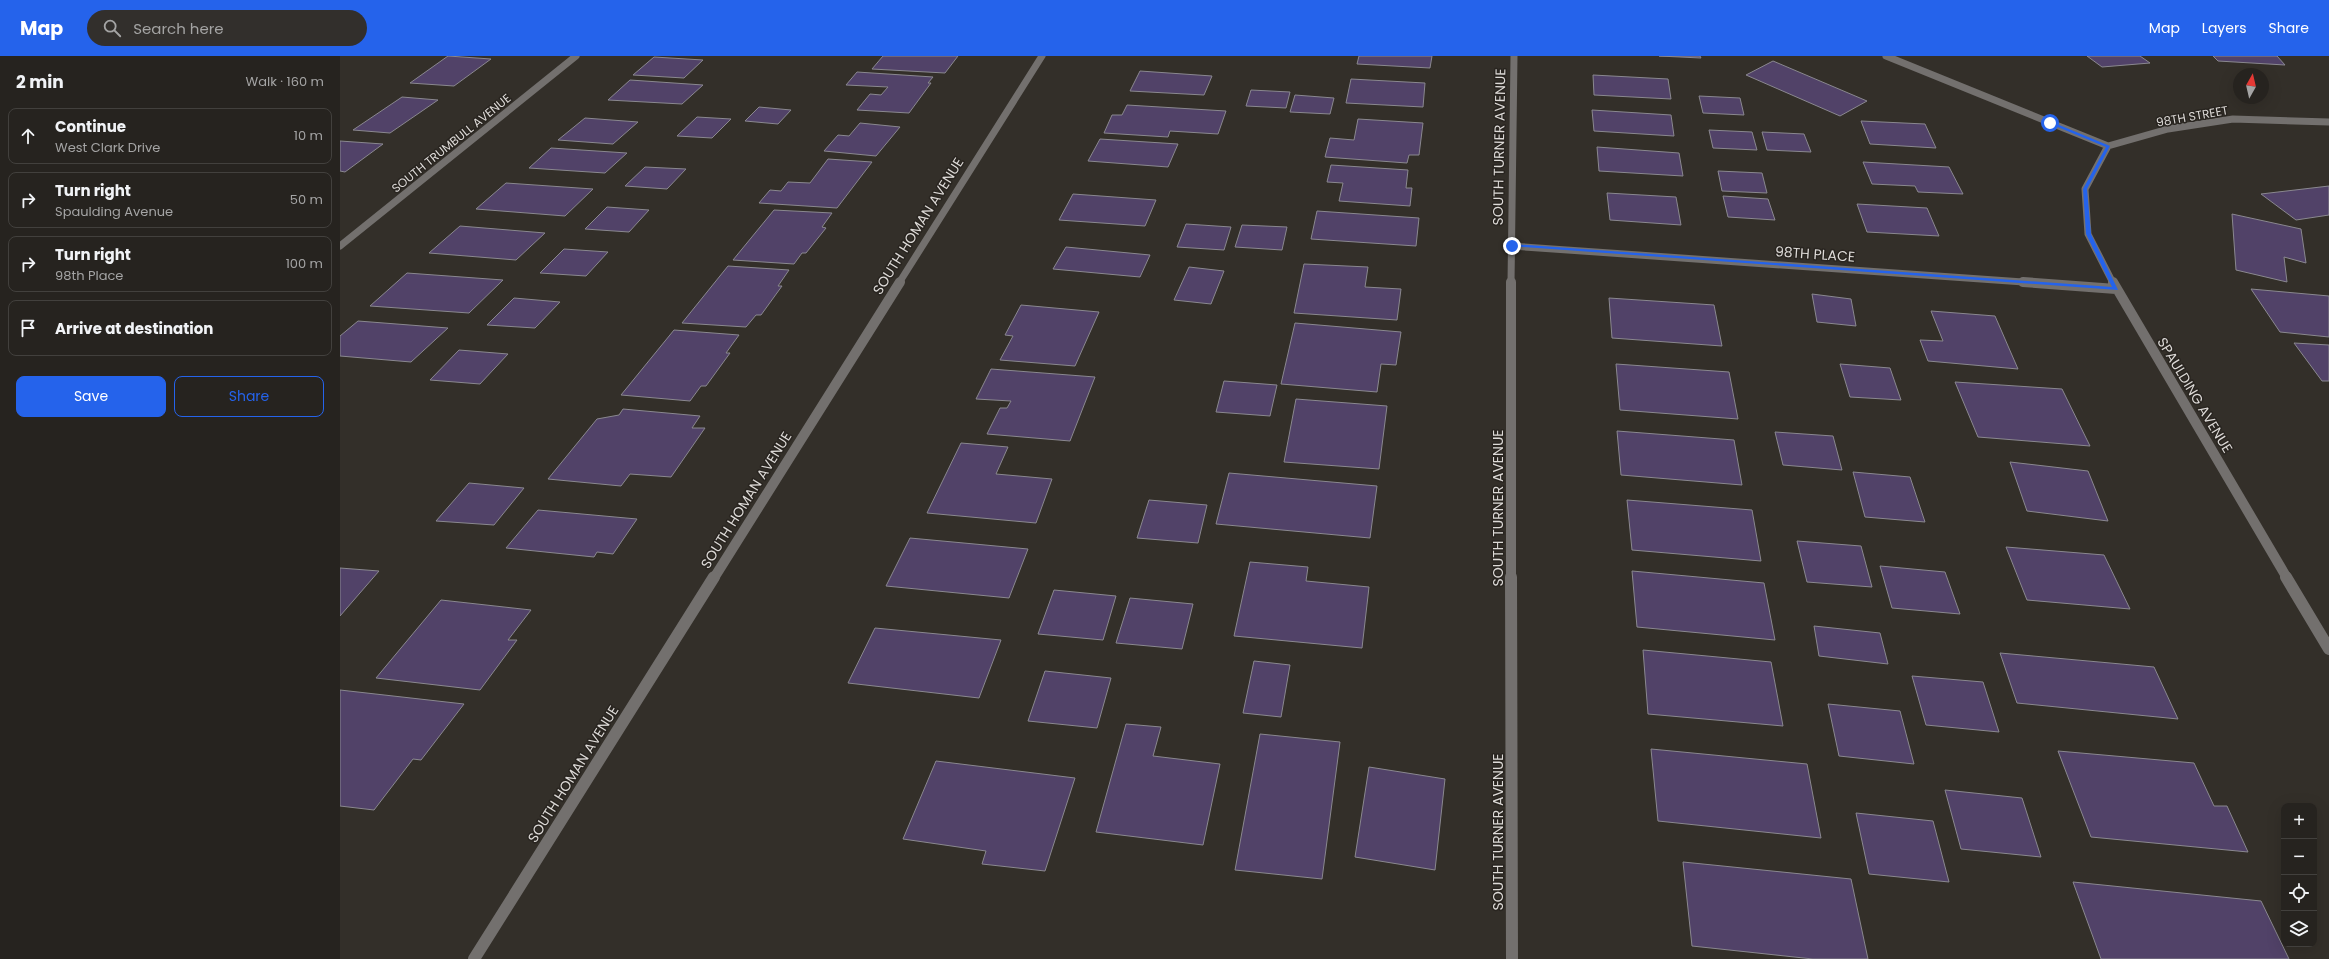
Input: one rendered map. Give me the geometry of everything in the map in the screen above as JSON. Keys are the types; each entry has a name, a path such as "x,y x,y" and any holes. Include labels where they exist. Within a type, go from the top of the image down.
{"street":[{"name":"SOUTH TRUMBULL AVENUE","path":"340,246 576,56"},
{"name":"SOUTH HOMAN AVENUE","path":"474,959 1042,56"},
{"name":"SOUTH TURNER AVENUE","path":"1512,959 1512,246 1514,56"},
{"path":"1886,56 2108,146"},
{"name":"98TH STREET","path":"2108,146 2168,129 2233,120 2329,122"},
{"name":"SPAULDING AVENUE","path":"2108,146 2085,189 2088,234 2116,289 2329,649"},
{"name":"98TH PLACE","path":"1512,246 2116,289"}],"building":[{"path":"448,56 491,59 454,86 410,83"},
{"path":"883,56 958,56 945,73 872,69"},
{"path":"1359,56 1432,56 1430,68 1357,64"},
{"path":"1659,56 1700,56 1701,58"},
{"path":"2087,56 2140,56 2150,63 2102,67"},
{"path":"2213,56 2277,56 2285,65 2218,61"},
{"path":"654,57 703,60 684,78 633,75"},
{"path":"1773,61 1867,101 1840,116 1746,75"},
{"path":"1140,71 1212,76 1204,95 1130,91"},
{"path":"857,72 933,77 928,83 931,83 909,113 857,110 870,94 881,95 888,87 846,85"},
{"path":"1593,75 1668,79 1671,99 1594,95"},
{"path":"1351,79 1425,83 1423,107 1346,103"},
{"path":"630,80 703,85 682,104 608,100"},
{"path":"1251,90 1290,92 1286,108 1246,106"},
{"path":"1295,95 1334,98 1330,114 1290,112"},
{"path":"1699,96 1740,98 1744,115 1703,113"},
{"path":"402,97 438,100 390,133 353,130"},
{"path":"1127,105 1226,111 1218,134 1170,131 1168,137 1104,133 1112,115 1122,115"},
{"path":"759,107 791,110 778,124 745,121"},
{"path":"1592,110 1671,115 1674,136 1594,131"},
{"path":"697,117 731,119 712,138 677,136"},
{"path":"585,118 638,122 613,144 558,140"},
{"path":"1358,119 1423,123 1419,155 1409,155 1407,163 1325,157 1330,138 1354,140"},
{"path":"1861,121 1925,124 1936,148 1870,144"},
{"path":"860,123 900,127 876,156 824,151 838,135 849,136"},
{"path":"1709,130 1752,132 1757,150 1713,148"},
{"path":"1762,132 1804,134 1811,152 1767,150"},
{"path":"1100,139 1178,144 1168,167 1088,161"},
{"path":"340,141 383,144 345,172 340,171"},
{"path":"1597,147 1679,153 1683,176 1599,171"},
{"path":"551,148 627,153 605,173 529,168"},
{"path":"828,159 872,162 837,208 759,203 770,190 781,191 788,182 810,183"},
{"path":"1863,162 1949,167 1963,194 1918,192 1915,186 1872,184"},
{"path":"1331,165 1408,170 1406,188 1412,188 1410,206 1339,201 1343,183 1327,182"},
{"path":"645,167 686,169 667,189 625,186"},
{"path":"1718,171 1762,173 1767,193 1722,191"},
{"path":"506,183 593,189 565,216 476,209"},
{"path":"2329,186 2329,215 2296,220 2261,194"},
{"path":"1607,193 1676,197 1681,225 1610,220"},
{"path":"1073,194 1156,200 1145,226 1059,220"},
{"path":"1723,196 1768,199 1775,220 1728,217"},
{"path":"1857,204 1927,208 1939,236 1867,232"},
{"path":"607,207 649,210 629,232 585,229"},
{"path":"774,210 832,213 822,227 826,228 806,253 802,253 794,264 733,260"},
{"path":"1317,211 1419,218 1416,246 1311,239"},
{"path":"2232,214 2301,229 2306,263 2284,257 2287,282 2236,270"},
{"path":"1186,224 1231,227 1224,250 1177,247"},
{"path":"1242,225 1287,227 1282,250 1235,247"},
{"path":"460,226 545,233 516,260 429,253"},
{"path":"1066,247 1150,255 1140,277 1053,269"},
{"path":"564,249 608,252 586,276 540,273"},
{"path":"1304,264 1368,267 1365,287 1401,289 1397,320 1294,313"},
{"path":"728,266 789,270 778,286 782,286 761,315 756,315 746,327 682,323"},
{"path":"1189,267 1224,271 1211,304 1174,300"},
{"path":"407,273 503,280 469,313 370,306"},
{"path":"2251,289 2329,296 2329,337 2280,332"},
{"path":"1812,294 1851,299 1856,326 1817,322"},
{"path":"514,298 560,302 535,328 487,325"},
{"path":"1609,298 1714,305 1722,346 1612,338"},
{"path":"1021,305 1099,312 1075,366 1000,360 1013,336 1005,335"},
{"path":"1931,311 1995,316 2018,369 1928,361 1920,340 1943,341"},
{"path":"358,321 448,328 411,362 340,356 340,336"},
{"path":"1295,323 1401,332 1396,365 1381,364 1377,392 1281,384"},
{"path":"674,330 739,335 726,353 730,353 706,386 701,386 690,401 621,395"},
{"path":"2294,343 2329,345 2329,381 2322,381"},
{"path":"459,350 508,354 480,384 430,380"},
{"path":"1616,364 1729,372 1738,419 1620,410"},
{"path":"1840,364 1890,368 1901,400 1850,397"},
{"path":"991,369 1095,377 1070,441 987,434 1000,408 1007,408 1011,401 976,399"},
{"path":"1224,381 1277,385 1270,416 1216,412"},
{"path":"1955,382 2062,389 2090,446 1978,437"},
{"path":"1296,399 1387,406 1379,469 1284,462"},
{"path":"623,409 700,416 692,428 705,428 671,477 630,474 621,486 548,479 597,419 619,415"},
{"path":"1617,431 1734,440 1742,485 1621,475"},
{"path":"1775,432 1833,436 1842,470 1783,465"},
{"path":"961,443 1008,447 996,474 1052,479 1036,523 927,513"},
{"path":"2010,462 2088,471 2108,521 2027,511"},
{"path":"1853,472 1910,477 1925,522 1865,517"},
{"path":"1229,473 1377,486 1370,538 1216,524"},
{"path":"469,483 524,488 494,525 436,521"},
{"path":"1149,500 1207,505 1198,543 1137,538"},
{"path":"1627,500 1752,510 1761,561 1632,550"},
{"path":"538,510 637,519 613,554 597,552 594,557 506,548"},
{"path":"910,538 1028,549 1009,598 886,586"},
{"path":"1797,541 1861,546 1872,587 1807,582"},
{"path":"2006,547 2104,555 2130,609 2027,600"},
{"path":"1250,562 1308,567 1306,581 1369,587 1362,648 1234,636"},
{"path":"1880,566 1945,572 1960,614 1892,608"},
{"path":"340,568 379,571 340,616"},
{"path":"1632,571 1764,583 1775,640 1637,627"},
{"path":"1054,590 1116,596 1103,640 1038,634"},
{"path":"1130,598 1193,604 1182,649 1116,643"},
{"path":"441,600 531,610 508,640 517,640 480,690 376,678"},
{"path":"1814,626 1880,633 1888,664 1819,656"},
{"path":"875,628 1001,640 979,698 848,683"},
{"path":"1643,650 1771,662 1783,726 1648,714"},
{"path":"2000,653 2154,667 2178,719 2017,703"},
{"path":"1254,661 1290,665 1281,717 1243,713"},
{"path":"1045,671 1111,678 1097,728 1028,721"},
{"path":"1912,676 1983,682 1999,732 1926,725"},
{"path":"340,690 464,704 421,760 413,759 374,810 340,806"},
{"path":"1828,704 1900,711 1914,764 1839,756"},
{"path":"1126,724 1161,727 1153,756 1220,764 1203,845 1096,832"},
{"path":"1260,734 1340,742 1322,879 1235,870"},
{"path":"1651,749 1807,764 1821,838 1658,821"},
{"path":"2058,751 2194,763 2214,806 2227,806 2248,852 2091,837"},
{"path":"936,761 1075,778 1045,871 982,864 986,851 903,839"},
{"path":"1369,767 1445,779 1435,870 1355,857"},
{"path":"1945,790 2022,798 2041,857 1961,849"},
{"path":"1856,813 1933,821 1949,882 1869,874"},
{"path":"1683,862 1851,879 1868,959 1813,959 1692,946"},
{"path":"2073,882 2261,901 2281,942 2281,947 2283,947 2289,959 2101,959"}],"route":[{"path":"1512,246 2116,289 2088,234 2085,189 2108,146 2050,123"}]}
